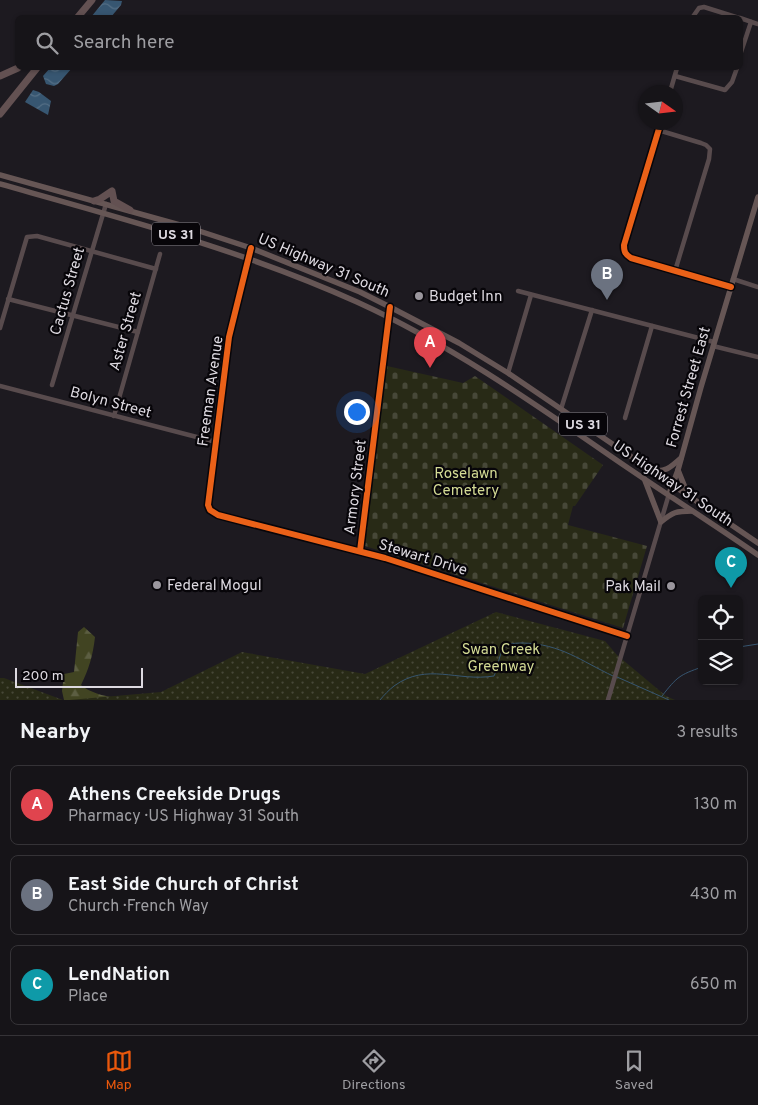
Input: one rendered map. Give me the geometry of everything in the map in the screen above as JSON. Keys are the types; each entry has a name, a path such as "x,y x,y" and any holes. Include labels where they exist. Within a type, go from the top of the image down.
{"highway":[{"path":"80,15 92,0"},
{"path":"0,76 15,69"},
{"path":"0,114 35,70"},
{"path":"94,200 100,199 112,191 114,201 130,210"}],"main road":[{"name":"US Highway 31 South","path":"0,175 187,226 251,248 360,292 459,343 508,373 758,543"},
{"name":"US Highway 31 South","path":"0,184 249,258 390,318 478,367 758,555"},
{"name":"Forrest Street East","path":"669,494 678,470 733,280 755,218 758,197"},
{"path":"650,469 664,470 681,458"},
{"path":"678,470 689,496"},
{"path":"644,478 661,522 677,511 693,511"}],"street":[{"path":"694,15 699,8 704,7 730,15"},
{"path":"743,19 758,24"},
{"path":"743,46 751,22"},
{"path":"672,85 676,70"},
{"path":"675,76 725,90 732,82 736,70"},
{"path":"675,271 709,159 710,149 701,142 658,130 624,250 626,255 631,258 675,271 731,287"},
{"name":"Cactus Street","path":"52,385 106,204"},
{"path":"0,328 27,237 37,236 156,268"},
{"name":"Freeman Avenue","path":"210,510 208,505 229,337 251,248"},
{"name":"Aster Street","path":"114,416 160,254"},
{"path":"733,280 758,286"},
{"path":"518,291 652,326 758,357"},
{"path":"508,373 531,295"},
{"path":"8,299 138,332"},
{"name":"Armory Street","path":"360,551 390,307"},
{"path":"561,409 592,310"},
{"path":"625,418 652,326"},
{"name":"Bolyn Street","path":"0,386 216,442"},
{"name":"Forrest Street East","path":"608,700 669,494"},
{"name":"Stewart Drive","path":"210,510 218,515 360,551 627,636"}],"green space":[{"name":"Roselawn Cemetery","path":"387,366 463,383 475,376 603,465 575,506 573,506 568,525 647,546 623,628 365,546"},
{"name":"Swan Creek Greenway","path":"496,612 605,641 617,655 666,696 675,700 69,700 161,692 242,652 365,674"},
{"path":"84,627 95,637 90,662 81,685 97,694 106,696 155,700 64,700 62,691 64,674 74,672 78,632"},
{"path":"0,678 4,678 63,700 0,700"}],"water":[{"path":"105,0 122,1 113,15 93,15"},
{"path":"48,70 70,70 54,86 46,84 43,76"},
{"path":"33,90 51,101 48,115 25,102"}],"waterway":[{"path":"380,700 394,686 418,675 494,676 502,651 508,645 516,643 549,646 613,676"},
{"path":"743,646 758,644"},
{"path":"662,696 679,677 698,668"},
{"path":"617,677 669,700"}],"cycle path":[{"path":"659,130 624,245 625,253 631,258 731,287"},
{"path":"251,248 229,337 208,505 210,510 218,515 385,558 627,636"},
{"path":"360,551 390,307"}],"place":[{"name":"Budget Inn","path":"419,296"},
{"name":"East Side Church of Christ","path":"607,300"},
{"name":"Athens Creekside Drugs","path":"430,368"},
{"name":"Federal Mogul","path":"157,585"},
{"name":"Pak Mail","path":"671,586"},
{"name":"LendNation","path":"731,588"}]}
